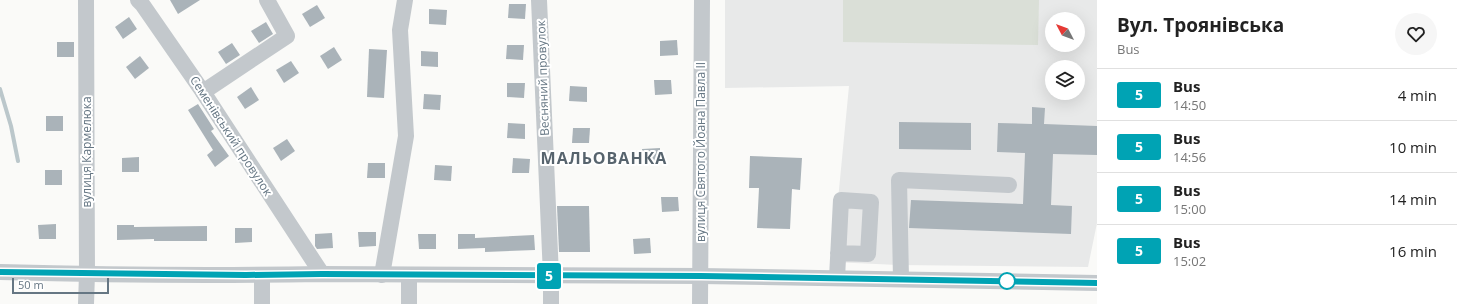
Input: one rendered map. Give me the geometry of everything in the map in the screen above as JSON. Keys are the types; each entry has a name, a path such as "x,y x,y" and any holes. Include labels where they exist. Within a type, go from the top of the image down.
{"street":[{"name":"вулиця Кармелюка","path":"86,0 86,304"},
{"name":"Семенівський провулок","path":"138,0 203,92 322,274"},
{"path":"203,92 287,36 267,0"},
{"path":"382,275 406,136 400,30 405,0"},
{"name":"Весняний провулок","path":"540,0 551,304"},
{"name":"вулиця Святого Йоана Павла II","path":"700,304 702,0"},
{"path":"901,279 899,180 1009,185"},
{"path":"837,278 838,253"},
{"path":"0,272 262,275 701,276 1097,283"},
{"path":"262,275 262,304"},
{"path":"409,275 409,304"}],"shaded area":[{"path":"725,0 1097,0 1097,223 1088,267 898,265 832,262 849,86 725,88"},
{"path":"843,0 1039,0 1038,45 843,42"}],"building":[{"path":"170,0 200,0 178,14"},
{"path":"509,4 526,4 525,19 508,18"},
{"path":"317,5 325,18 310,27 302,14"},
{"path":"429,9 447,10 446,25 429,24"},
{"path":"129,17 137,29 123,39 115,27"},
{"path":"266,22 273,34 259,43 251,31"},
{"path":"677,40 678,55 660,56 660,41"},
{"path":"57,42 74,42 74,57 57,57"},
{"path":"232,43 240,55 226,64 218,52"},
{"path":"507,45 524,45 523,60 506,59"},
{"path":"334,47 342,60 328,69 320,56"},
{"path":"369,49 387,50 384,98 367,97"},
{"path":"421,51 438,52 438,67 421,66"},
{"path":"140,56 149,68 135,79 126,67"},
{"path":"291,61 299,73 284,83 276,70"},
{"path":"654,80 671,80 672,94 655,95"},
{"path":"507,83 525,83 524,98 507,97"},
{"path":"570,86 587,87 587,102 569,101"},
{"path":"251,87 259,100 245,109 237,97"},
{"path":"424,94 441,95 440,110 423,109"},
{"path":"198,104 214,129 211,131 229,156 215,167 207,155 213,150 188,110"},
{"path":"1032,107 1045,108 1044,124 1097,126 1097,155 1053,154 1051,205 1072,206 1071,234 909,228 911,200 1023,204 1025,153 997,152 998,123 1032,124"},
{"path":"46,116 63,116 63,131 46,131"},
{"path":"899,122 971,123 971,150 899,149"},
{"path":"508,123 525,124 525,139 507,138"},
{"path":"573,128 590,128 589,143 572,143"},
{"path":"287,139 295,151 281,161 273,148"},
{"path":"660,148 660,163 643,164 642,149"},
{"path":"750,156 802,158 800,190 792,189 790,229 757,228 759,188 749,188"},
{"path":"139,157 139,172 122,172 122,158"},
{"path":"513,158 530,159 529,173 512,173"},
{"path":"368,163 385,163 385,178 367,178"},
{"path":"435,165 452,166 451,181 434,180"},
{"path":"45,170 62,170 62,185 45,185"},
{"path":"661,197 678,197 679,211 662,212"},
{"path":"557,206 589,206 590,252 559,252"},
{"path":"56,224 56,239 39,239 38,225"},
{"path":"117,225 134,225 134,227 207,226 207,241 154,241 154,239 117,240"},
{"path":"235,228 252,228 252,242 235,243"},
{"path":"358,232 376,232 376,246 359,247"},
{"path":"332,233 333,248 317,249 315,246 315,234"},
{"path":"418,234 436,234 436,249 419,249"},
{"path":"458,234 475,234 475,238 534,235 535,250 485,252 485,248 458,249"},
{"path":"650,238 651,253 634,254 633,239"}],"waterway":[{"path":"0,89 11,126 18,161"}],"bus line":[{"name":"5","path":"0,272 64,274 246,275 606,275 1097,283"}],"district":[{"name":"МАЛЬОВАНКА","path":"604,158"}]}
